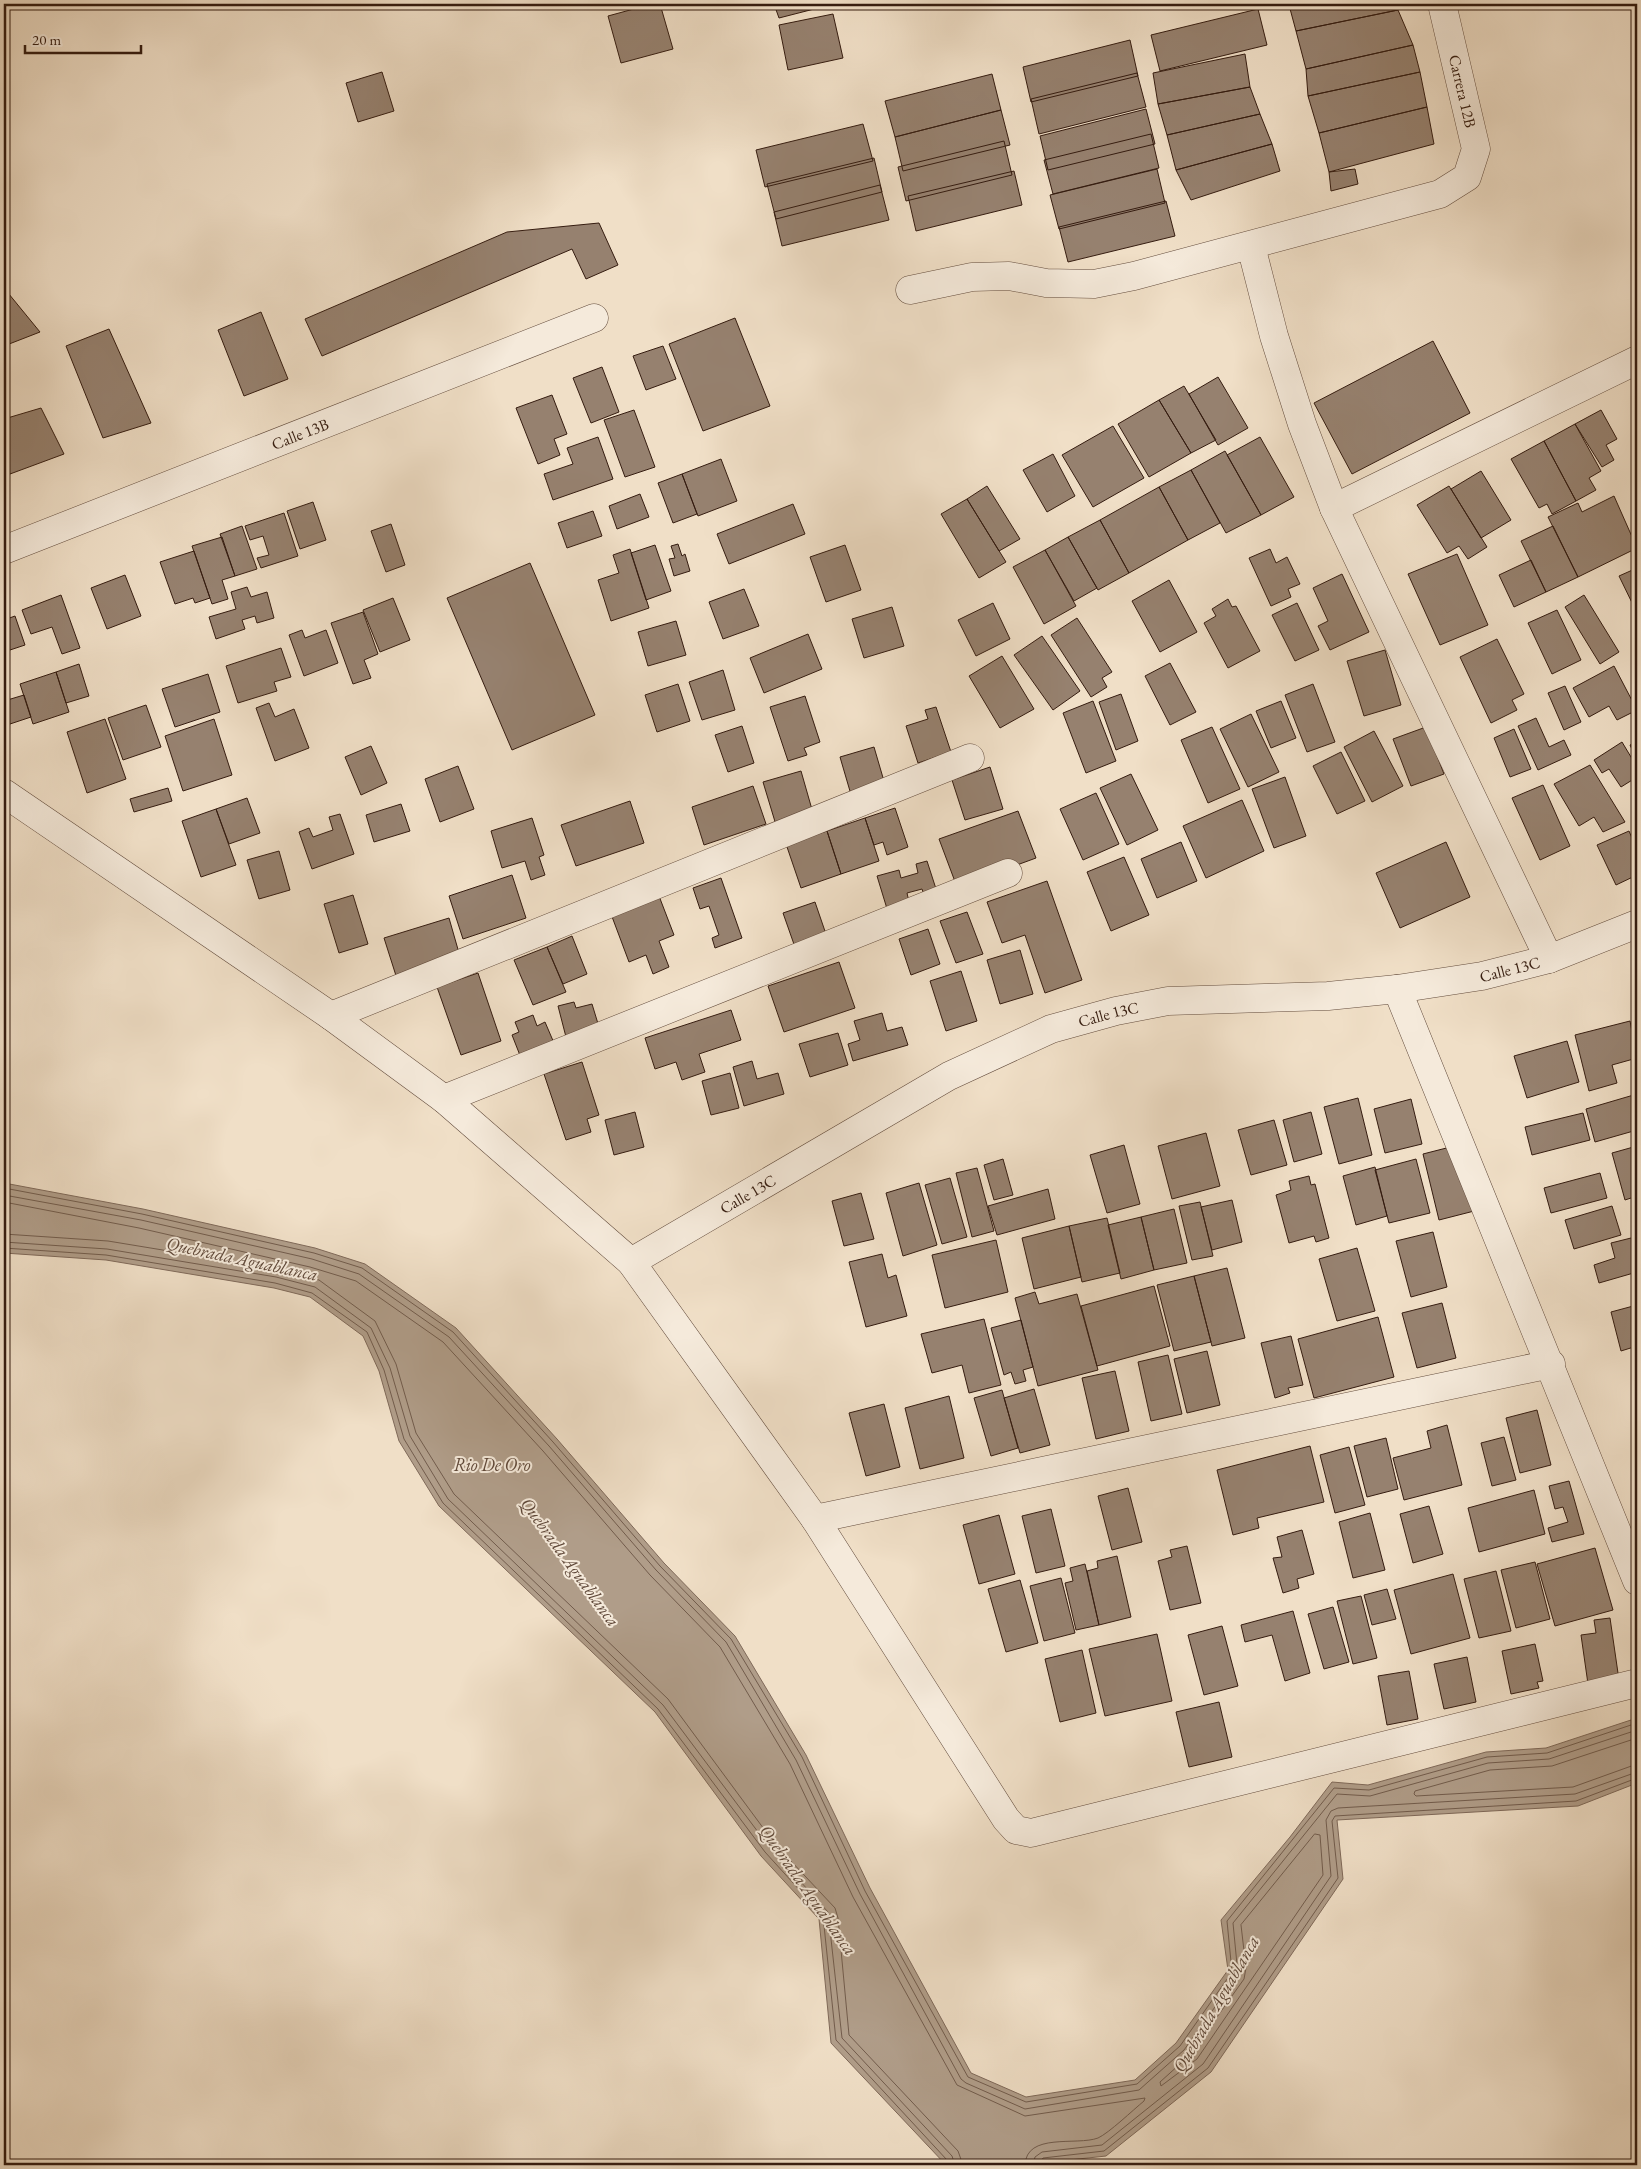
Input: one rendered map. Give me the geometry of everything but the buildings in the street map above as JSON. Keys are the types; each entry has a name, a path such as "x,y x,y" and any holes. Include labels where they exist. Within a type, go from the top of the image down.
{"street":[{"name":"Carrera 12B","path":"1251,246 1440,194 1468,177 1476,149 1442,4"},
{"path":"910,290 981,277 1009,276 1046,283 1094,284 1134,276 1251,246 1276,345 1302,424 1334,508 1549,959"},
{"name":"Calle 13B","path":"4,550 594,318"},
{"path":"1334,508 1637,360"},
{"path":"331,1016 970,758"},
{"path":"4,793 331,1016 444,1099 631,1262 815,1519 1006,1819 1016,1830 1031,1833 1637,1683"},
{"path":"444,1099 1008,873"},
{"name":"Calle 13C","path":"631,1262 949,1076 1051,1029 1116,1011 1168,1001 1328,996 1397,989 1482,976 1549,959 1637,924"},
{"path":"1397,989 1551,1364 1637,1581"},
{"path":"815,1519 1551,1364"}],"water":[{"name":"Rio De Oro","path":"4,1183 143,1209 315,1248 365,1264 456,1328 557,1439 664,1563 735,1636 806,1755 870,1888 971,2073 1026,2097 1135,2080 1176,2043 1228,1970 1221,1920 1290,1837 1332,1782 1368,1785 1486,1752 1546,1748 1637,1718 1637,1783 1578,1806 1337,1820 1343,1879 1211,2072 1106,2156 1023,2165 946,2165 831,2043 819,1919 761,1856 655,1712 439,1506 399,1441 379,1371 363,1336 310,1297 274,1288 106,1260 4,1253"}],"water label":[{"name":"Quebrada Aguablanca","path":"242,1259"},
{"name":"Quebrada Aguablanca","path":"570,1562"},
{"name":"Quebrada Aguablanca","path":"808,1890"},
{"name":"Quebrada Aguablanca","path":"1216,2004"}]}
